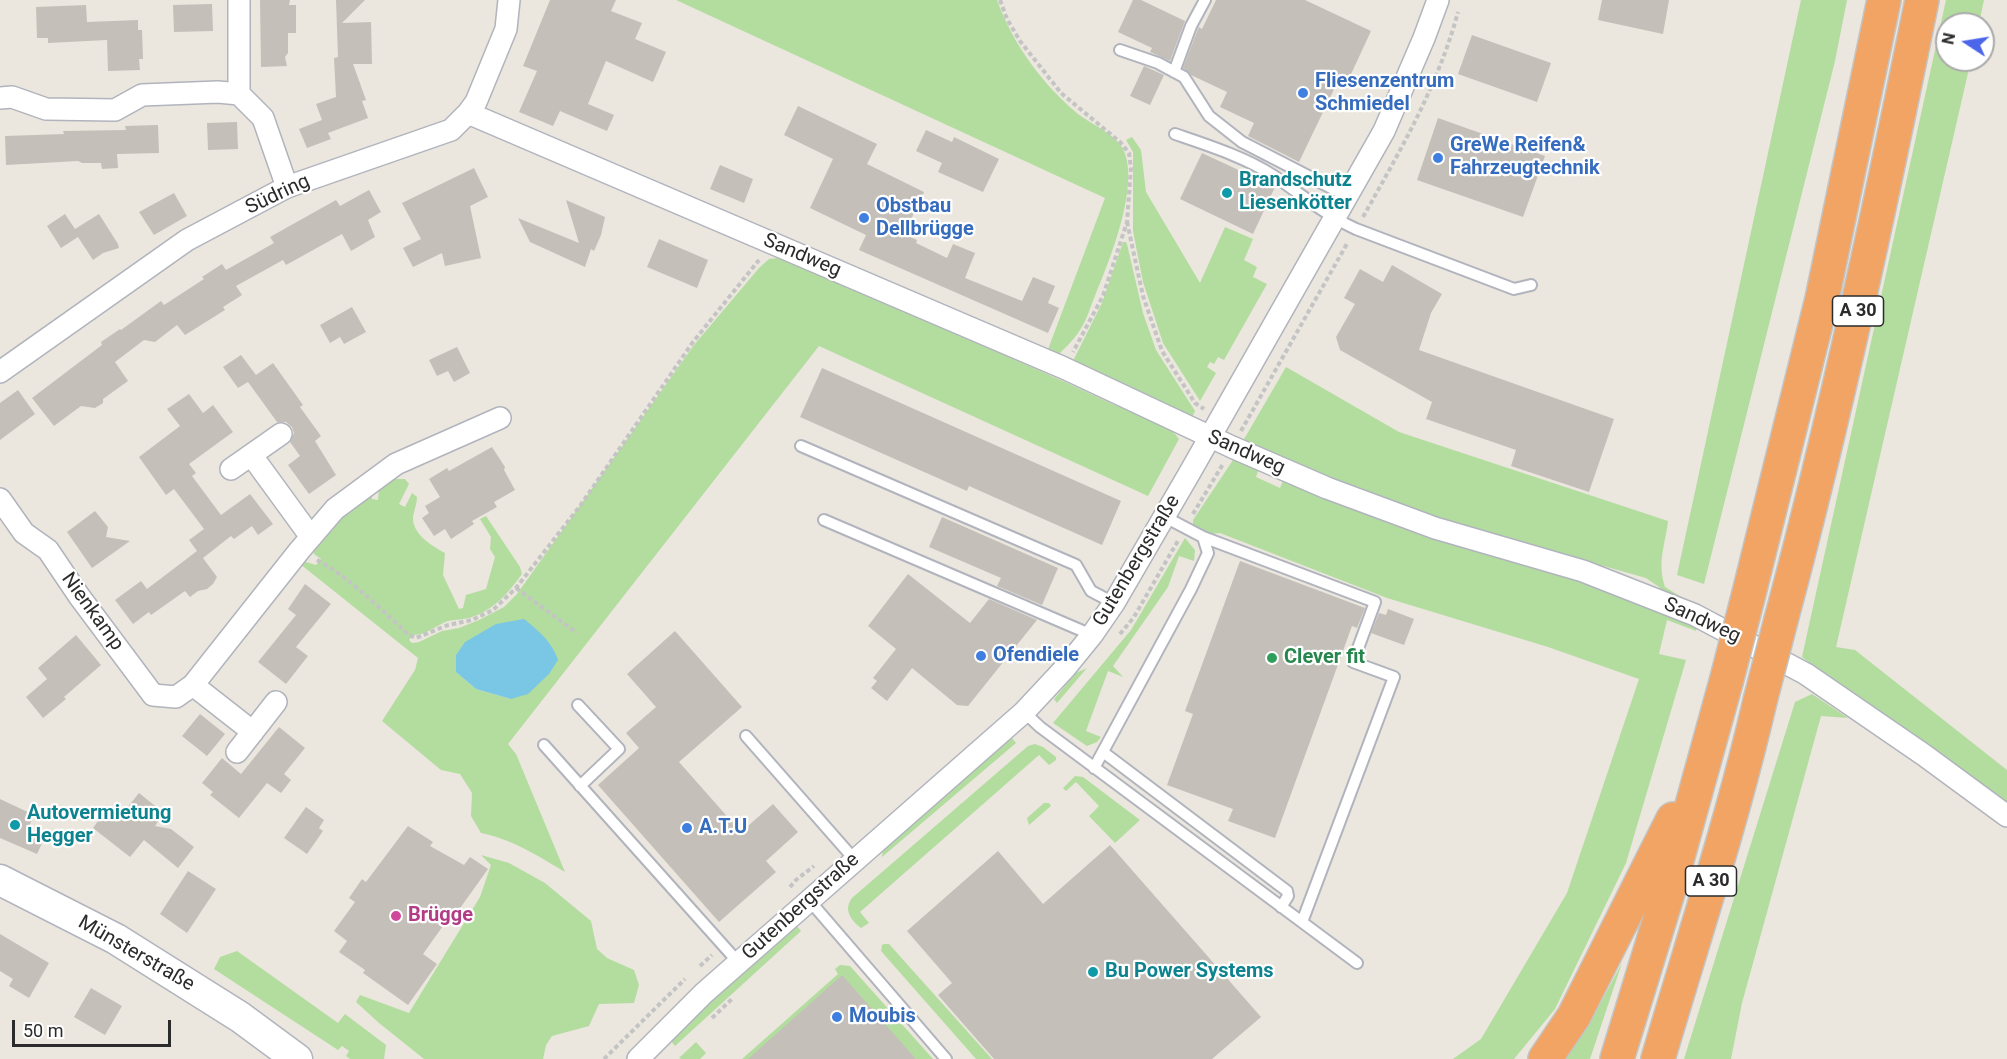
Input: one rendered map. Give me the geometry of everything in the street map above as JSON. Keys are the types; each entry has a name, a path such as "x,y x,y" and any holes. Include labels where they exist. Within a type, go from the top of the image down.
{"highway":[{"name":"A 30","path":"1617,1059 1712,739 1748,601 1822,299 1884,0"},
{"name":"A 30","path":"1658,1059 1749,747 1814,498 1859,305 1922,0"},
{"path":"1545,1059 1574,1016 1712,739"}],"main road":[{"name":"Münsterstraße","path":"0,880 116,939 240,1017 297,1059"}],"street":[{"path":"239,0 239,94"},
{"name":"Südring","path":"0,372 187,240 287,187 451,130 476,102 506,29 509,0"},
{"name":"Gutenbergstraße","path":"638,1059 704,993 808,899 1024,712 1092,635 1114,603 1222,419 1384,131 1438,0"},
{"path":"0,98 12,97 46,109 115,110 142,94 218,92 239,94 263,118 287,187"},
{"name":"Sandweg","path":"468,113 1064,368 1211,437 1372,506 1435,528 1584,571 1695,615 1806,674 1924,755 2007,816"},
{"name":"Nienkamp","path":"0,500 24,532 48,550 79,596 153,695 176,697 193,685 335,509 396,464 500,418"},
{"path":"231,469 280,434"},
{"path":"252,456 305,544"},
{"path":"193,685 253,732"},
{"path":"237,752 276,702"}],"lane":[{"path":"1174,72 1191,26 1205,0"},
{"path":"1120,50 1158,63 1184,77 1209,116 1242,142 1347,196"},
{"path":"1175,134 1219,149 1272,175 1334,219 1514,289 1531,285"},
{"path":"801,446 1076,565 1091,591 1114,603"},
{"path":"1165,517 1203,537 1375,602 1353,662 1394,677 1302,922"},
{"path":"824,520 1092,635"},
{"path":"1094,768 1199,573 1208,553 1203,537"},
{"path":"578,705 619,749 580,786"},
{"path":"1024,712 1094,768 1357,963"},
{"path":"746,736 854,859"},
{"path":"544,745 738,962"},
{"path":"1103,752 1287,891 1288,896 1281,906"},
{"path":"808,899 946,1059"}],"path":[{"path":"1000,0 1007,20 1020,41 1061,93 1120,142 1129,153 1131,168 1127,222 1103,296 1064,368"},
{"path":"1127,222 1143,296 1162,351 1195,403 1222,419"},
{"path":"305,544 416,638 448,625 472,620 493,610 516,588 580,506 693,342 773,244"},
{"path":"516,588 577,633"}],"green space":[{"path":"676,0 997,0 1020,47 1052,90 1078,114 1118,142 1127,162 1126,201 1115,243 1087,318 1072,341 1056,357 1047,352 1105,198"},
{"path":"1801,0 1847,0 1835,61 1704,584 1677,575"},
{"path":"1946,0 1984,0 1982,12 1943,12"},
{"path":"1935,50 1935,72 1968,72 1836,647 1855,650 2007,770 2007,808 1850,690 1825,675 1802,657"},
{"path":"1132,137 1141,150 1146,192 1200,283 1225,227 1253,239 1244,260 1257,267 1253,277 1267,284 1224,360 1218,357 1214,364 1210,362 1207,367 1216,373 1200,401 1163,343 1143,282 1133,231 1133,152 1126,140"},
{"path":"1123,242 1127,244 1143,313 1156,350 1195,411 1191,419 1073,361 1102,303"},
{"path":"778,258 985,346 1117,406 1156,420 1165,425 1179,439 1148,496 819,346 508,744 516,754 565,872 514,844 481,833 471,816 472,793 460,774 441,770 382,721 415,670 418,658 300,564 306,562 316,565 321,559 314,554 313,549 348,508 372,491 372,499 378,500 379,488 395,479 405,479 409,484 399,504 405,507 412,493 417,497 413,517 416,529 424,539 445,553 443,575 459,609 463,608 466,595 486,589 495,557 490,549 491,537 480,519 486,516 520,567 522,574 506,594 487,610 469,618 448,621 423,633 413,635 409,640 412,643 419,642 442,631 459,628 479,620 504,607 517,594 694,345 769,259","holes":["456,672 511,699 476,689"]},
{"path":"1286,367 1399,432 1668,521 1662,554 1665,587 1701,609 1667,596 1646,578 1600,565 1586,568 1381,503 1243,441"},
{"path":"1235,457 1260,466 1256,477 1280,488 1283,481 1358,510 1615,591 1697,627 1696,631 1667,620 1659,654 1686,660 1626,863 1555,1009 1514,1059 1453,1059 1481,1039 1567,893 1639,679 1548,647 1387,598 1220,533 1211,534 1193,525 1193,520"},
{"path":"1185,538 1195,550 1194,561 1179,556 1168,587 1113,666 1123,677 1108,671 1086,731 1101,737 1097,742 1087,746 1053,723 1131,630"},
{"path":"1087,668 1057,703 1054,699 1076,673"},
{"path":"1812,694 1848,718 1821,716 1742,1003 1731,1059 1684,1059 1795,702"},
{"path":"1012,738 1016,743 882,857 883,848"},
{"path":"1035,744 1043,747 1056,757 1056,760 1049,765 1039,755 860,912 869,923 861,928 857,925 848,911 852,898 1028,746"},
{"path":"1075,776 1083,777 1140,820 1115,843 1089,816 1099,806 1076,782 1066,791 1063,788"},
{"path":"1044,803 1049,803 1051,806 1029,825 1027,818"},
{"path":"481,855 509,863 545,883 591,921 597,949 607,958 634,970 639,985 634,1003 599,1004 589,1026 552,1036 546,1045 543,1059 424,1059 356,1002 360,995 409,1013 480,897 491,865"},
{"path":"797,926 801,931 675,1046 671,1041 701,1011"},
{"path":"884,944 889,944 992,1059 976,1059 881,951"},
{"path":"237,951 338,1023 345,1014 386,1045 384,1059 350,1059 346,1056 349,1051 342,1046 338,1050 214,969 220,957"},
{"path":"1622,963 1590,1059 1563,1059 1593,1017"},
{"name":"Moubis","path":"840,965 850,966 933,1059 742,1059 838,974 835,969"},
{"path":"696,1042 706,1053 700,1059 679,1058"}],"water":[{"path":"524,619 549,642 558,660 549,674 528,694 511,699 476,689 456,672 456,655 465,642 496,624"}],"building":[{"path":"260,0 290,0 289,5 296,5 296,33 288,33 288,53 285,57 287,66 261,67"},
{"path":"336,0 365,0 342,23 371,22 372,64 353,64 366,100 362,101 368,118 328,133 331,139 307,148 299,129 322,120 316,104 336,97 334,58 338,57"},
{"path":"550,0 616,0 611,11 642,23 635,39 666,52 653,82 606,61 588,104 614,115 607,131 560,111 553,126 519,112 537,71 523,66"},
{"path":"1133,0 1141,0 1185,21 1170,61 1150,52 1152,48 1118,32"},
{"path":"1216,0 1305,0 1371,31 1346,85 1338,81 1299,162 1248,136 1254,123 1220,107 1227,92 1191,75 1183,68 1198,29 1199,27 1202,29"},
{"path":"1602,0 1669,0 1663,34 1598,20"},
{"path":"212,4 213,31 174,32 173,5"},
{"path":"86,5 87,22 138,20 138,30 142,30 143,59 139,59 140,70 108,71 107,40 48,43 48,38 37,38 36,7"},
{"path":"1472,35 1551,63 1537,102 1458,74"},
{"path":"1144,66 1164,75 1150,105 1130,96"},
{"path":"798,106 877,144 867,164 924,192 904,234 917,240 916,243 947,258 953,244 975,253 965,278 1022,301 1033,277 1055,286 1048,303 1059,308 1048,333 859,250 866,235 810,208 833,159 784,135"},
{"path":"1438,118 1545,156 1523,217 1417,180"},
{"path":"237,122 238,149 208,150 207,123"},
{"path":"158,125 159,153 117,154 118,168 102,169 101,163 78,161 6,165 5,136 64,134 63,131 126,130 125,126"},
{"path":"926,130 952,142 954,137 999,159 983,192 938,172 942,163 916,151"},
{"name":"Brandschutz Liesenkötter","path":"1202,153 1275,187 1253,234 1180,199"},
{"path":"720,165 753,179 744,203 710,189"},
{"path":"474,168 488,197 470,206 481,258 445,266 442,253 413,267 403,248 421,239 402,203"},
{"path":"369,190 381,212 368,220 375,237 351,251 342,234 286,265 283,260 236,286 242,295 223,307 225,310 185,335 177,325 155,342 144,340 115,362 128,381 103,399 103,403 95,408 81,406 54,426 32,398 102,345 101,342 161,301 164,305 204,279 202,277 222,264 226,270 274,243 270,237 336,200 340,206"},
{"path":"174,193 187,216 154,235 139,212"},
{"path":"566,200 605,217 601,235 594,251 591,249 585,267 530,242 518,218 579,243"},
{"path":"65,214 75,229 99,214 119,248 103,253 93,260 78,237 61,248 47,226"},
{"path":"659,239 708,260 697,288 647,267"},
{"path":"1392,265 1442,294 1431,313 1419,350 1614,419 1589,492 1511,466 1516,450 1426,419 1432,402 1340,350 1336,337 1355,304 1344,298 1360,269 1383,282"},
{"path":"352,307 366,332 344,344 340,337 330,343 320,325"},
{"path":"457,347 470,373 454,382 448,371 437,376 429,360"},
{"path":"241,355 256,375 273,363 303,405 300,407 321,436 315,441 336,475 309,494 288,465 300,456 290,442 294,433 292,427 286,422 277,422 248,382 238,388 223,367"},
{"path":"822,368 1121,501 1102,545 969,486 967,491 800,417"},
{"path":"18,390 35,414 0,440 0,403"},
{"path":"189,394 203,413 213,405 233,432 189,464 196,473 192,476 221,515 250,494 273,524 258,535 252,526 234,539 231,536 203,558 217,577 213,584 190,597 185,591 151,615 149,612 133,624 115,600 141,581 147,589 197,551 189,540 204,529 174,489 166,495 139,457 180,426 167,409"},
{"path":"492,447 505,467 504,470 515,490 494,502 497,507 472,521 474,524 451,539 445,529 434,536 422,518 429,513 425,506 440,497 429,479 447,468 449,471"},
{"path":"95,511 108,527 106,537 130,541 92,568 67,532"},
{"path":"942,517 1058,568 1042,605 997,586 1001,578 929,547"},
{"name":"Clever fit","path":"1240,561 1365,608 1357,628 1352,626 1275,838 1228,821 1233,809 1167,785 1193,714 1185,711"},
{"path":"908,574 970,623 989,599 1037,620 968,706 957,705 912,668 887,701 871,688 877,681 873,678 896,649 868,626"},
{"path":"305,584 331,604 296,647 308,656 286,684 258,662 296,615 288,609"},
{"path":"1388,609 1414,619 1404,645 1371,633 1379,613 1386,615"},
{"path":"675,631 742,707 679,762 741,832 773,804 798,832 766,861 776,872 719,922 598,785 639,748 626,733 656,707 627,674"},
{"path":"76,635 101,665 43,718 26,697 47,679 38,668"},
{"path":"200,714 225,734 207,756 182,736"},
{"path":"279,727 305,748 284,774 291,780 281,793 267,783 239,818 210,795 213,792 202,783 222,758 241,774"},
{"path":"139,793 164,813 155,826 171,829 194,847 178,868 144,840 130,857 93,828 104,813 116,822 118,819 116,817 119,818"},
{"name":"Autovermietung Hegger","path":"0,799 34,815 28,829 45,837 37,854 0,838"},
{"path":"306,807 324,820 319,828 323,831 307,854 284,838"},
{"name":"Brügge","path":"408,826 433,842 430,846 464,865 470,857 488,869 458,911 455,909 423,954 437,964 408,1005 363,973 365,970 339,952 347,941 334,931 355,902 349,898 362,879 366,882"},
{"name":"Bu Power Systems","path":"1110,845 1261,1017 1212,1059 994,1059 938,995 952,983 907,931 998,851 1043,904"},
{"path":"188,871 216,889 187,933 160,914"},
{"path":"0,934 49,963 29,998 9,986 13,979 0,971"},
{"name":"Moubis","path":"842,975 916,1059 748,1059"},
{"path":"91,988 122,1006 105,1035 74,1017"}],"place":[{"name":"Fliesenzentrum Schmiedel","path":"1303,93"},
{"name":"GreWe Reifen& Fahrzeugtechnik","path":"1438,158"},
{"name":"Brandschutz Liesenkötter","path":"1227,193"},
{"name":"Obstbau Dellbrügge","path":"864,218"},
{"name":"Ofendiele","path":"981,656"},
{"name":"Clever fit","path":"1272,658"},
{"name":"Autovermietung Hegger","path":"15,825"},
{"name":"A.T.U","path":"687,828"},
{"name":"Brügge","path":"396,916"},
{"name":"Bu Power Systems","path":"1093,972"},
{"name":"Moubis","path":"837,1017"}]}
